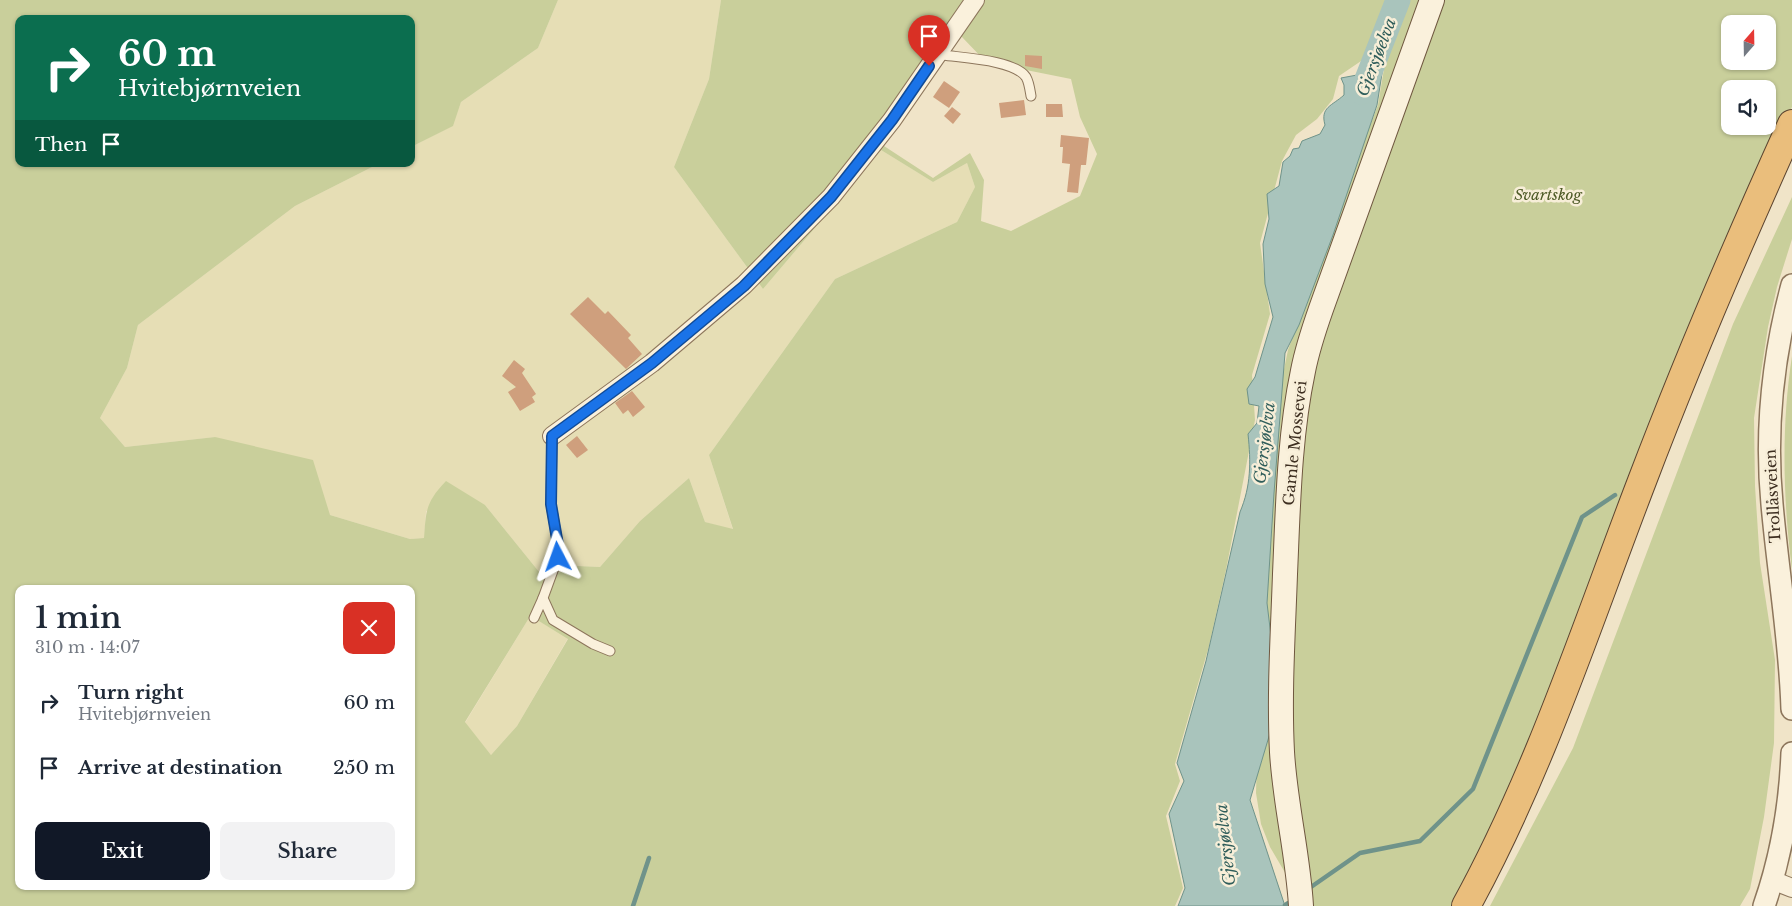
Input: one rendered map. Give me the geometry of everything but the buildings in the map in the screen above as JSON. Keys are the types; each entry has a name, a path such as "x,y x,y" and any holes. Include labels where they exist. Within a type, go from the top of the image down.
{"highway":[{"path":"1466,906 1492,859 1523,790 1557,708 1682,378 1792,124"},
{"path":"1481,906 1536,793 1652,484 1726,302 1792,150"}],"main road":[{"name":"Gamle Mossevei","path":"1300,906 1298,873 1284,780 1281,713 1281,669 1289,495 1299,389 1307,354 1321,309 1432,0"}],"street":[{"path":"552,436 652,363 744,286 831,197 892,120 975,0"},
{"name":"Trollåsveien","path":"1792,285 1782,325 1775,370 1771,412 1770,458 1772,503 1789,657 1792,709"},
{"path":"1764,906 1786,820 1792,753"},
{"path":"1772,880 1792,888"}],"lane":[{"path":"939,53 996,62 1012,67 1022,72 1026,77 1031,96"},
{"path":"534,618 558,557 558,545 551,504 552,436"},
{"path":"543,598 553,620 585,640 610,651"}],"shaded area":[{"path":"558,0 721,0 709,79 674,167 763,289 881,150 933,182 967,163 975,187 957,222 835,279 709,455 733,530 705,522 689,478 640,521 600,567 578,566 544,578 485,505 426,511 424,538 410,539 330,515 215,437 125,447 100,418 127,368 138,325 295,206 372,167 415,167 415,145 452,126 461,102 538,48"},
{"path":"529,618 534,618 568,638 517,726 491,755 465,723"}],"green space":[{"name":"Svartskog","path":"0,0 558,0 538,48 461,102 453,126 415,145 415,15 15,15 15,167 372,167 295,206 138,325 127,368 100,418 125,447 215,437 313,460 330,515 410,539 424,538 428,507 434,495 446,481 485,505 544,578 578,566 600,567 640,521 689,478 705,522 733,529 709,455 835,279 957,222 975,187 967,163 933,182 881,150 763,289 674,167 709,79 721,0 1792,0 1792,107 1769,155 1540,736 1454,906 1294,906 1287,876 1270,847 1261,824 1256,793 1263,546 1278,398 1288,350 1345,189 1378,105 1385,63 1364,59 1339,76 1333,99 1317,119 1296,135 1282,161 1260,243 1270,314 1252,375 1255,420 1226,570 1209,646 1175,764 1180,781 1166,816 1183,888 1175,906 0,906","holes":["961,36 986,62 1071,79 1080,117 1097,154 1080,196 1011,231 981,221 984,180 970,153 933,178 884,146","529,618 534,618 568,639 517,726 491,755 465,722"]},
{"path":"1792,197 1792,239 1777,287 1768,327 1754,418 1755,486 1760,563 1775,660 1774,743 1764,817 1750,889 1740,906 1490,906 1573,748 1733,324"},
{"path":"1792,356 1792,570 1785,490 1785,436 1788,382"}],"water":[{"path":"1374,61 1383,67 1377,105 1333,235 1299,325 1285,353 1267,603 1279,703 1250,800 1285,906 1178,906 1185,888 1169,814 1184,781 1177,763 1206,661 1246,493 1250,464 1248,434 1257,423 1259,406 1249,404 1247,389 1255,377 1273,317 1265,284 1263,244 1269,219 1267,194 1279,186 1283,162 1290,156 1293,149 1299,148 1302,141 1320,134 1325,125 1324,114 1326,110 1344,95 1344,85 1341,78 1357,75 1364,67"}],"waterway":[{"name":"Gjersjøelva","path":"1362,92 1398,0"},
{"path":"1311,887 1360,853 1420,841 1473,789 1582,517 1615,495"},
{"path":"633,906 649,858"}],"route":[{"path":"558,557 558,545 551,504 552,436 652,363 744,286 831,197 892,120 929,66"}]}
